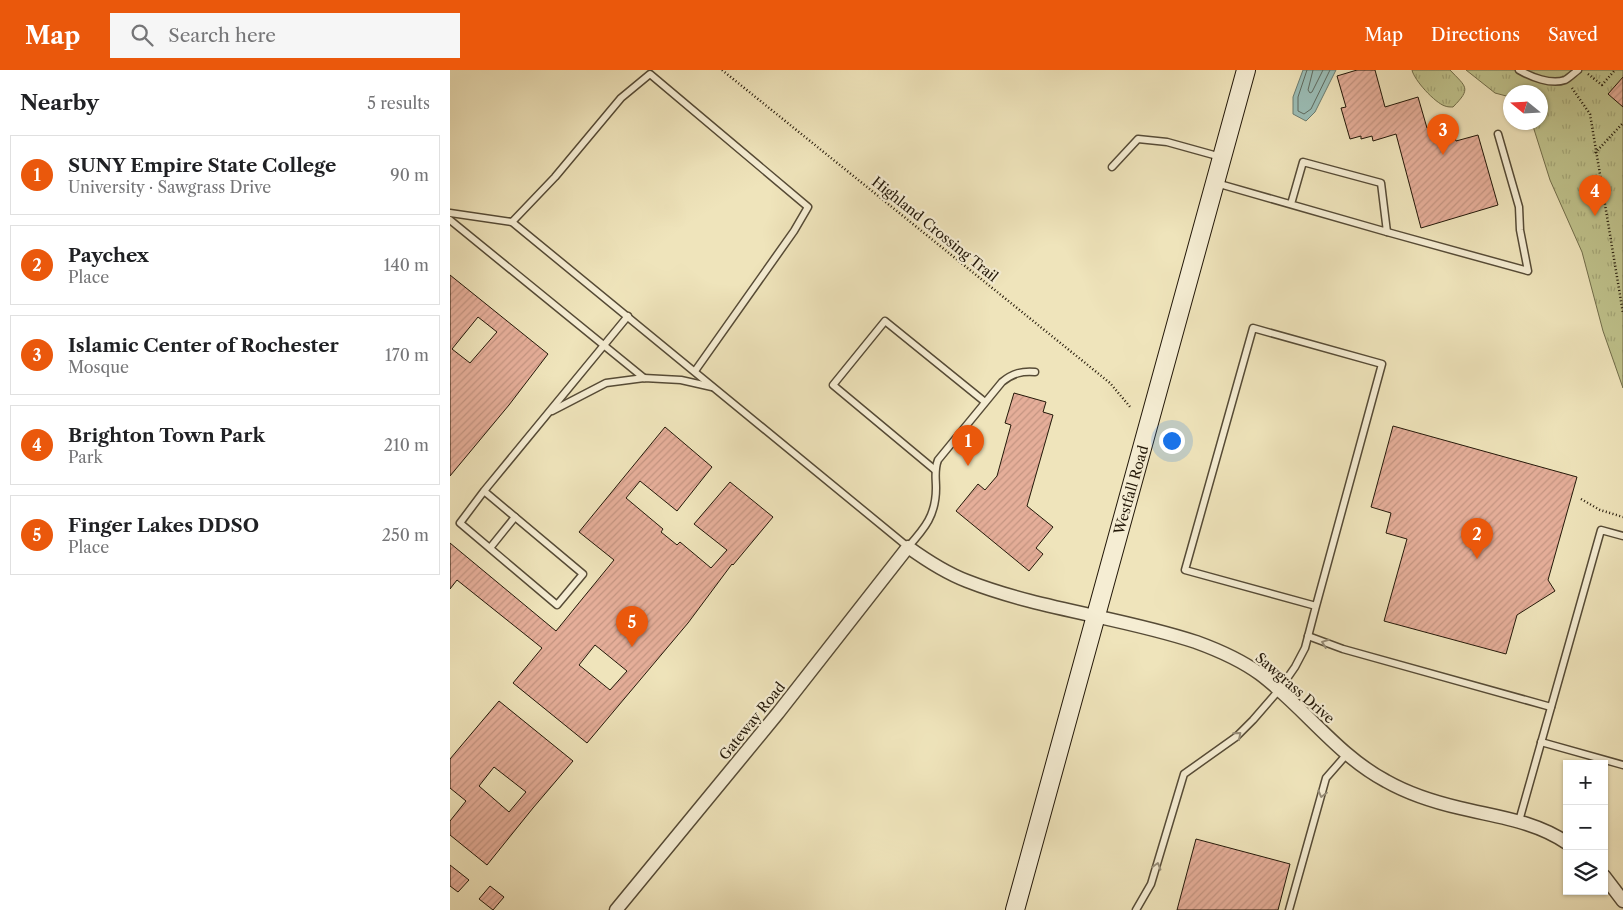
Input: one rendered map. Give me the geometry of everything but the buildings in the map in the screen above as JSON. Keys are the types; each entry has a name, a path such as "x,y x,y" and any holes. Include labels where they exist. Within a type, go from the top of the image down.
{"street":[{"name":"Westfall Road","path":"1015,910 1246,70"},
{"name":"Sawgrass Drive","path":"908,547 928,561 965,580 1017,598 1166,633 1221,652 1242,662 1260,674 1347,754 1373,774 1411,794 1445,805 1519,821 1563,841"},
{"name":"Gateway Road","path":"616,910 778,713 908,547"},
{"path":"1608,881 1623,901"}],"lane":[{"path":"1519,70 1547,80 1566,80 1578,70"},
{"path":"512,222 555,177 621,98 650,74 808,207 794,231 695,371"},
{"path":"1215,182 1528,272 1520,230 1519,207 1498,134"},
{"path":"1112,167 1138,139 1166,142 1222,158"},
{"path":"1291,204 1303,162 1380,183 1387,232"},
{"path":"450,214 512,222 908,547 923,530 930,519 935,505 935,470 938,460 1002,382 1012,374 1024,371 1036,372"},
{"path":"450,220 644,378"},
{"path":"484,491 583,574 557,605 460,523 484,491 628,316"},
{"path":"935,470 833,386 885,321 985,402"},
{"path":"1136,910 1151,884 1184,774 1236,737 1254,720 1279,690 1305,648 1382,364 1253,328 1185,570 1316,606"},
{"path":"548,414 606,383 644,378 681,380 713,387"},
{"path":"490,548 515,517"},
{"path":"1519,821 1601,530 1623,536"},
{"path":"1308,636 1342,649 1551,707"},
{"path":"1541,742 1623,765"},
{"path":"1290,910 1326,778 1347,754"}],"path":[{"name":"Highland Crossing Trail","path":"722,70 1110,383 1132,408"},
{"path":"1589,75 1602,86 1615,70"},
{"path":"1566,80 1590,114 1623,313"},
{"path":"1595,153 1623,123"},
{"path":"1581,499 1600,510 1623,517"}],"green space":[{"path":"1412,70 1450,70 1465,88 1463,96 1453,107 1441,104 1421,85"},
{"path":"1466,70 1623,70 1623,388 1603,331 1582,252 1550,180 1534,130 1548,130 1548,85 1503,85 1503,95 1495,93"}],"water":[{"path":"1303,70 1336,70 1315,112 1306,121 1293,114 1293,97"}],"place":[{"name":"Islamic Center of Rochester","path":"1443,155"},
{"name":"Brighton Town Park","path":"1595,216"},
{"name":"SUNY Empire State College","path":"968,466"},
{"name":"Paychex","path":"1477,559"},
{"name":"Finger Lakes DDSO","path":"632,647"}]}
